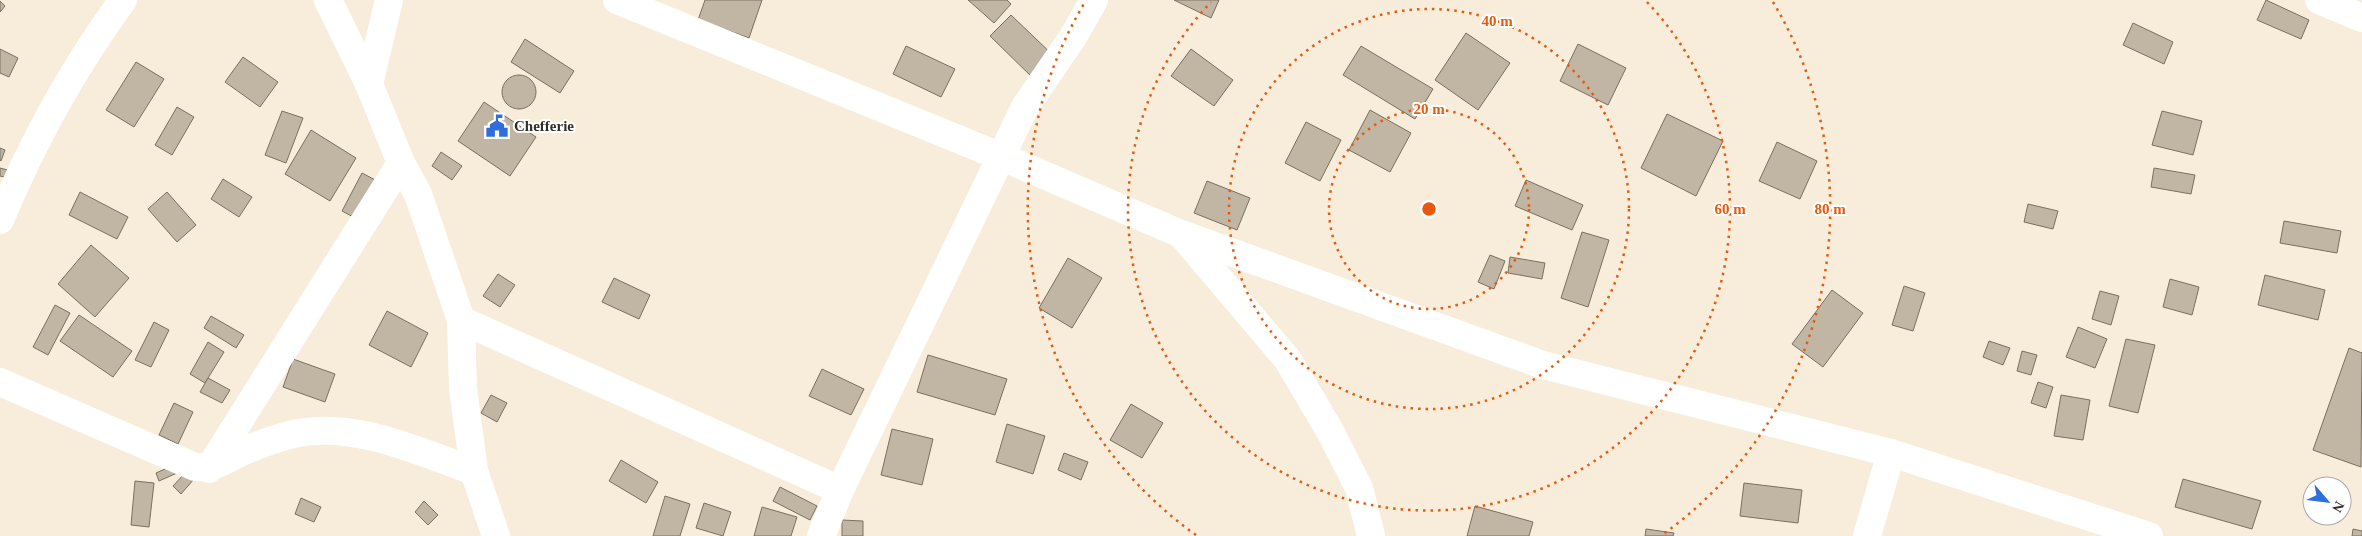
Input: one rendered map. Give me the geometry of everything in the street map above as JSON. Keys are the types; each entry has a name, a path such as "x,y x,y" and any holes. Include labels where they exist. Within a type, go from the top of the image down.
{"street":[{"path":"0,220 16,180 55,108 102,30 123,0"},
{"path":"328,0 369,84 400,163 418,194 461,320 463,389 474,471 496,536"},
{"path":"369,84 389,0"},
{"path":"618,0 1002,156 1180,234 1543,365 1891,453 2149,536"},
{"path":"821,536 840,490 1025,107 1073,37 1094,0"},
{"path":"2319,0 2362,18"},
{"path":"209,468 400,163"},
{"path":"1180,234 1288,360 1330,431 1359,488 1371,536"},
{"path":"461,320 840,490"},
{"path":"0,382 161,454 195,467 209,468 250,448 298,433 341,430 379,439 474,471"},
{"path":"1867,536 1891,453"}],"building":[{"path":"705,0 762,0 749,38 698,20"},
{"path":"968,0 1007,0 1011,4 994,23"},
{"path":"1174,0 1219,0 1211,18"},
{"path":"2266,0 2309,20 2301,39 2257,20"},
{"path":"0,1 5,6 0,12"},
{"path":"1011,15 1057,59 1036,81 990,36"},
{"path":"2133,23 2173,42 2164,64 2123,45"},
{"path":"1466,33 1510,63 1478,110 1435,80"},
{"path":"525,39 574,71 560,93 511,62"},
{"path":"1578,44 1626,68 1608,105 1560,81"},
{"path":"906,46 955,69 941,97 893,74"},
{"path":"1361,46 1433,89 1415,119 1343,75"},
{"path":"0,49 18,58 9,77 0,73"},
{"path":"1191,49 1233,80 1214,106 1171,76"},
{"path":"243,57 278,82 260,107 225,82"},
{"path":"136,62 164,79 134,127 106,110"},
{"path":"519,75 531,80 536,92 531,104 519,109 507,104 502,92 507,80"},
{"path":"484,102 536,137 510,176 458,141"},
{"path":"177,107 194,117 172,155 155,145"},
{"path":"1370,110 1411,133 1390,172 1349,150"},
{"path":"282,111 303,118 286,163 265,155"},
{"path":"2162,111 2202,121 2193,155 2152,145"},
{"path":"1667,114 1723,141 1696,196 1641,168"},
{"path":"1306,122 1341,140 1320,181 1285,163"},
{"path":"311,130 356,158 330,201 285,174"},
{"path":"1777,142 1817,161 1800,199 1759,181"},
{"path":"0,148 5,150 1,161 0,160"},
{"path":"441,152 462,166 452,180 432,166"},
{"path":"0,168 19,173 17,180 0,176"},
{"path":"2154,168 2195,175 2191,194 2151,187"},
{"path":"362,173 379,182 359,220 342,211"},
{"path":"223,179 252,197 239,217 211,199"},
{"path":"1526,180 1583,205 1572,230 1515,206"},
{"path":"1207,181 1250,198 1237,230 1194,213"},
{"path":"80,192 128,217 117,239 69,215"},
{"path":"167,192 196,225 177,242 148,209"},
{"path":"2028,204 2058,211 2053,229 2024,222"},
{"path":"2284,221 2341,231 2337,253 2280,243"},
{"path":"1582,232 1609,240 1588,307 1561,298"},
{"path":"91,245 129,278 95,317 58,284"},
{"path":"1490,255 1505,261 1494,289 1478,282"},
{"path":"1510,257 1545,263 1542,279 1508,273"},
{"path":"1068,258 1102,278 1072,328 1039,308"},
{"path":"498,274 515,285 500,307 483,296"},
{"path":"2265,275 2325,290 2318,320 2258,305"},
{"path":"614,278 650,295 639,319 602,302"},
{"path":"2170,279 2199,287 2192,315 2163,307"},
{"path":"1904,286 1925,293 1913,331 1892,325"},
{"path":"1832,290 1863,313 1823,367 1792,344"},
{"path":"2100,291 2119,296 2111,325 2092,319"},
{"path":"55,305 70,313 48,355 33,347"},
{"path":"387,311 428,333 411,367 369,345"},
{"path":"79,315 132,351 113,377 60,341"},
{"path":"211,316 244,335 236,348 204,328"},
{"path":"154,322 169,330 151,367 135,360"},
{"path":"2078,327 2107,339 2095,368 2066,357"},
{"path":"2126,339 2155,345 2138,413 2109,406"},
{"path":"1989,341 2010,348 2003,365 1983,357"},
{"path":"208,342 224,352 205,383 190,374"},
{"path":"2349,348 2362,353 2361,467 2313,450"},
{"path":"2022,351 2037,355 2031,375 2017,371"},
{"path":"928,355 1007,379 995,415 917,392"},
{"path":"293,359 335,374 325,402 283,387"},
{"path":"822,369 864,389 851,415 809,396"},
{"path":"208,378 230,390 222,403 200,392"},
{"path":"2038,382 2053,387 2046,408 2031,403"},
{"path":"491,395 507,403 497,422 481,413"},
{"path":"2061,395 2090,400 2083,440 2054,436"},
{"path":"174,403 193,412 178,444 159,435"},
{"path":"1131,404 1163,423 1142,458 1110,440"},
{"path":"1007,424 1045,436 1033,474 996,462"},
{"path":"892,429 933,439 922,485 881,475"},
{"path":"1064,453 1088,462 1081,480 1058,470"},
{"path":"621,460 658,482 646,503 609,481"},
{"path":"174,465 177,473 159,481 156,473"},
{"path":"186,472 194,479 181,494 173,486"},
{"path":"2183,479 2261,501 2252,529 2175,507"},
{"path":"135,481 154,483 149,527 131,525"},
{"path":"1744,483 1802,490 1798,523 1740,516"},
{"path":"780,487 817,506 810,520 773,501"},
{"path":"665,496 690,504 680,536 653,536"},
{"path":"301,498 321,507 314,522 295,514"},
{"path":"424,501 438,515 428,525 415,512"},
{"path":"704,503 731,512 723,536 696,528"},
{"path":"1475,506 1533,522 1529,536 1467,536"},
{"path":"762,507 797,517 791,536 754,536"},
{"path":"842,520 863,521 863,536 842,536"},
{"path":"1646,529 1674,533 1673,536 1645,536"},
{"path":"2353,529 2362,531 2362,536 2352,536"}],"place":[{"name":"Chefferie","path":"497,126"}]}
